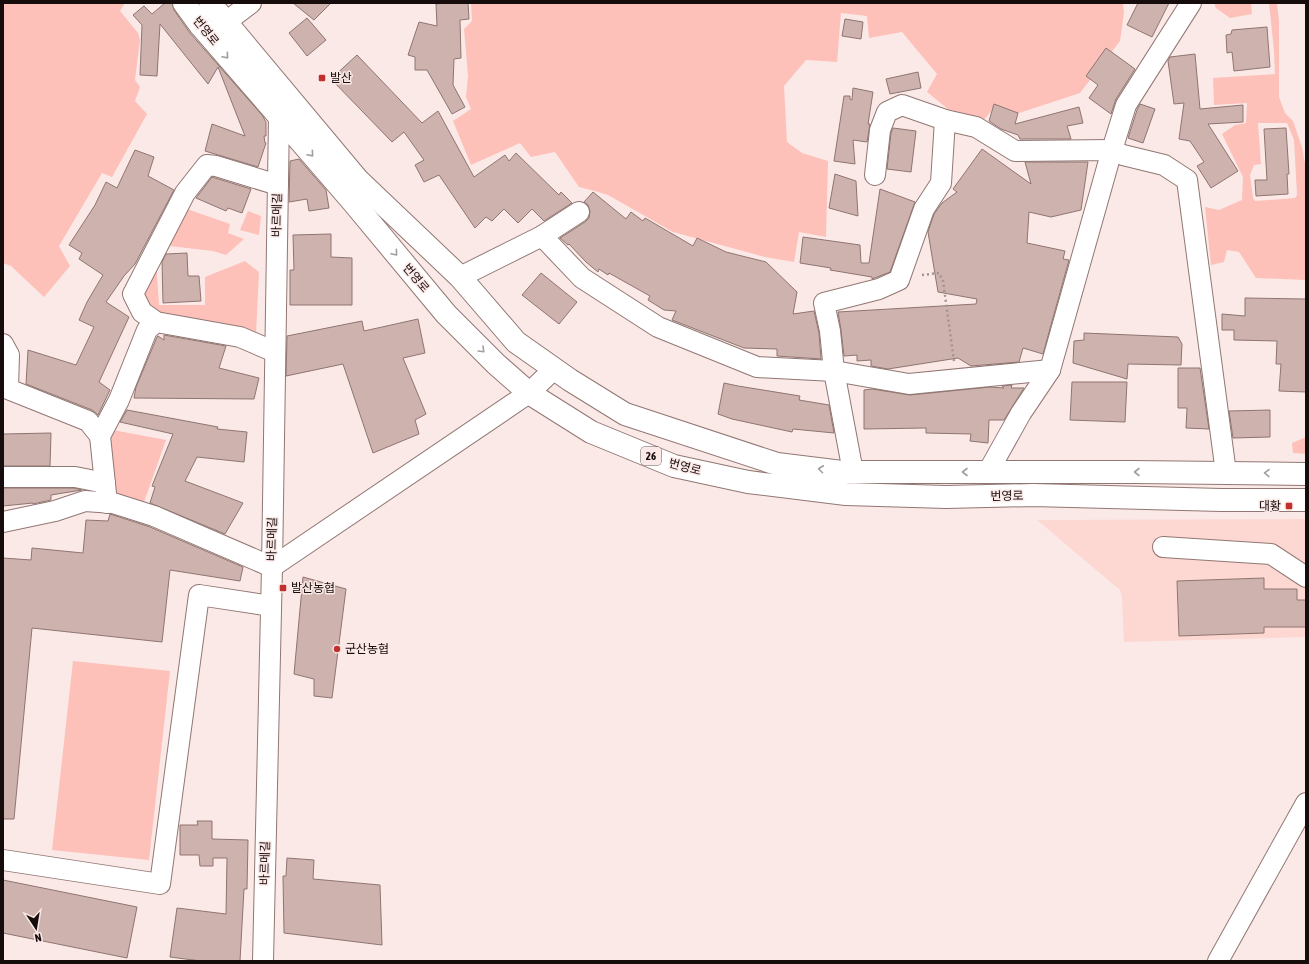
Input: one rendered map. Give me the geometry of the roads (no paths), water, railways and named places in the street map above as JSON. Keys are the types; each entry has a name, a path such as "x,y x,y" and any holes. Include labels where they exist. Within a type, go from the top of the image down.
{"main road":[{"name":"번영로","path":"184,3 200,26 358,208 446,314 496,364 529,393 591,432 674,466 748,482 854,494 946,497 1033,495 1221,500 1306,500"},
{"name":"번영로","path":"210,3 358,180 460,277 516,342 554,369 625,414 777,464 853,472 1306,474"}],"street":[{"path":"226,22 250,3"},
{"path":"988,472 1021,413 1050,370 1126,105 1191,3"},
{"path":"875,175 880,130 887,112 902,105 945,120 976,127 1014,150 1112,150 1123,155 1164,165 1187,180 1226,473"},
{"name":"바르메길","path":"263,961 272,567 279,117"},
{"path":"853,472 834,371 830,332 824,303 879,289 899,280 924,209 941,183 945,120"},
{"path":"275,352 240,337 156,322 142,312 133,294 185,193 207,165 216,166 278,185"},
{"path":"460,277 542,236 579,212"},
{"path":"542,236 582,278 658,327 757,367 834,371 909,384 1050,370"},
{"path":"100,436 119,400 147,330 156,322"},
{"path":"3,344 9,355 8,389 88,421 100,436 106,493"},
{"path":"3,477 75,477 106,493 113,503 154,516 272,567 529,393 554,369"},
{"path":"3,522 54,512 106,493"},
{"path":"1163,547 1271,554 1306,577"},
{"path":"3,860 160,884 199,595 271,606"},
{"path":"1218,961 1306,803"}],"place":[{"name":"발산","path":"322,78"},
{"name":"대황","path":"1289,506"},
{"name":"발산농협","path":"283,588"},
{"name":"군산농협","path":"337,649"}]}
